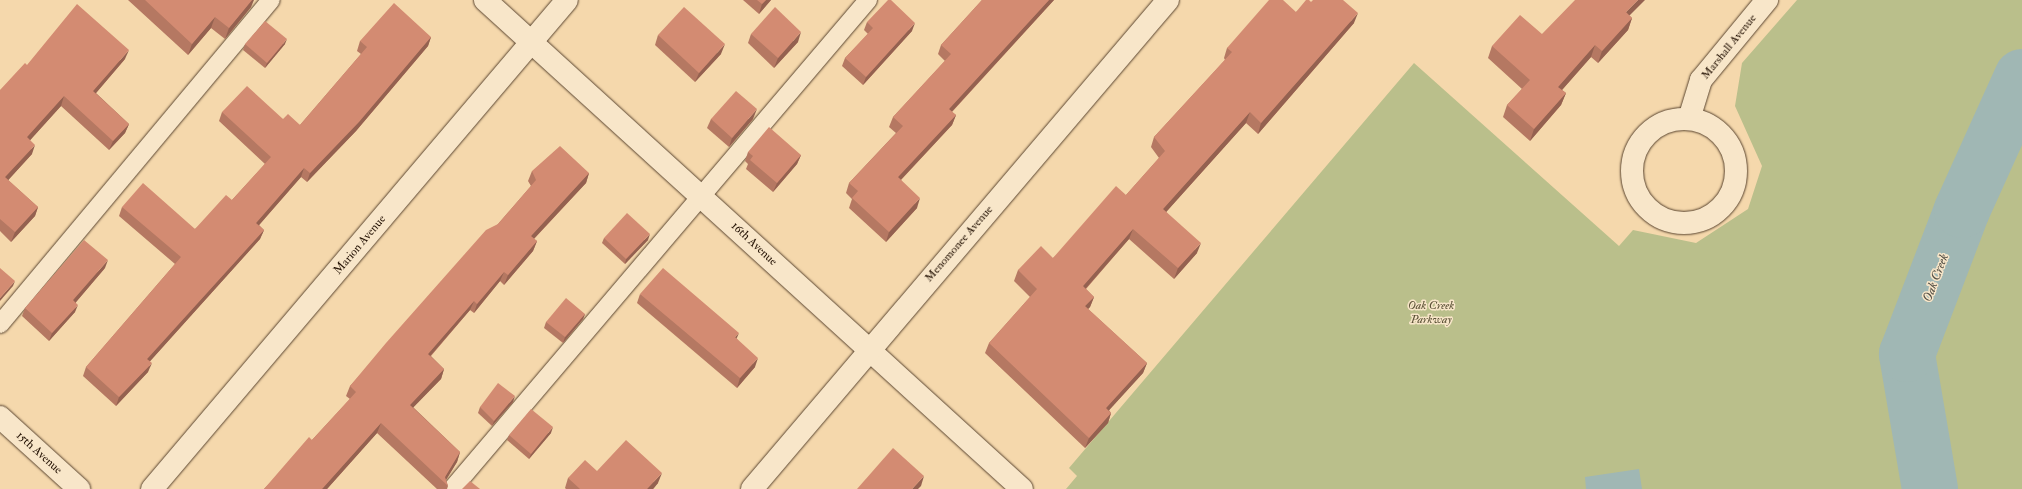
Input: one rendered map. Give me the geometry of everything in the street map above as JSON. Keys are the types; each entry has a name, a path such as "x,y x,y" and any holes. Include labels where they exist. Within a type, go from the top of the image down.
{"street":[{"name":"16th Avenue","path":"485,0 701,194 1022,489"},
{"name":"Marion Avenue","path":"152,489 567,0"},
{"name":"Menomonee Avenue","path":"752,489 1168,0"},
{"name":"Marshall Avenue","path":"1689,119 1701,80 1766,0"},
{"path":"1689,119 1718,132 1734,158 1736,174 1725,203 1712,215 1695,222 1677,223 1660,218 1646,207 1636,192 1632,174 1634,156 1642,140 1655,128 1671,121 1689,119"},
{"name":"15th Avenue","path":"0,417 79,489"}],"lane":[{"path":"0,324 271,0"},
{"path":"452,489 701,194 868,0"}],"green space":[{"name":"Oak Creek Parkway","path":"1797,0 2022,0 2022,489 1066,489 1077,476 1069,468 1414,63 1619,246 1633,230 1696,243 1748,209 1762,166 1735,106 1742,63"}],"water":[{"path":"1639,469 1642,489 1586,489 1585,477"}],"building":[{"path":"145,0 252,0 229,28 215,17 192,44"},
{"path":"757,0 766,0 762,4"},
{"path":"888,0 891,0 915,23 866,77 845,58 873,28 867,22"},
{"path":"982,0 1049,0 949,109 956,115 898,177 920,198 889,232 852,198 858,191 849,183 903,126 893,117 951,54 941,45"},
{"path":"1269,0 1283,0 1296,12 1306,0 1311,2 1313,0 1343,0 1358,13 1261,123 1250,112 1163,209 1201,243 1178,268 1133,229 1083,286 1094,297 1085,306 1147,363 1106,408 1111,413 1089,438 989,343 1037,289 1018,270 1041,246 1053,258 1116,186 1126,195 1165,151 1154,137 1232,52 1227,48"},
{"path":"1575,0 1638,0 1626,12 1632,18 1602,51 1595,45 1558,87 1566,93 1534,129 1507,105 1530,80 1492,46 1520,15 1542,34"},
{"path":"394,3 431,37 359,122 310,173 304,168 256,223 264,230 147,359 152,363 119,397 86,367 181,257 122,207 143,183 195,229 226,195 232,200 271,157 222,112 247,86 283,119 288,114 300,125 367,47 360,41"},
{"path":"77,4 129,50 93,91 129,124 113,141 64,96 27,137 35,145 5,177 38,207 15,232 0,219 0,90 25,63 27,65"},
{"path":"684,7 725,44 699,73 658,35"},
{"path":"775,7 801,32 778,58 751,34"},
{"path":"265,21 287,39 267,63 245,44"},
{"path":"736,91 757,109 732,138 711,119"},
{"path":"769,127 801,155 777,183 750,160 753,156 748,152"},
{"path":"560,146 589,173 531,236 537,241 508,275 504,272 477,304 474,301 428,354 444,369 410,405 460,452 445,477 448,486 381,423 322,489 264,489 309,437 312,440 356,392 350,386 486,230 498,224 536,180 532,171"},
{"path":"627,213 650,234 626,259 604,238"},
{"path":"84,240 108,260 73,300 78,305 52,333 25,308"},
{"path":"0,268 15,281 0,298"},
{"path":"663,268 739,333 735,337 758,358 740,378 640,294"},
{"path":"566,298 585,314 565,337 546,322"},
{"path":"498,383 515,396 494,421 480,407"},
{"path":"531,409 553,427 531,454 509,435"},
{"path":"626,440 662,473 647,489 580,489 568,478 585,460 597,471"},
{"path":"893,448 924,476 912,489 857,489"},
{"path":"470,481 480,489 462,489"}],"waterway":[{"name":"Oak Creek","path":"1930,489 1907,354 1962,210 2022,77"}]}
